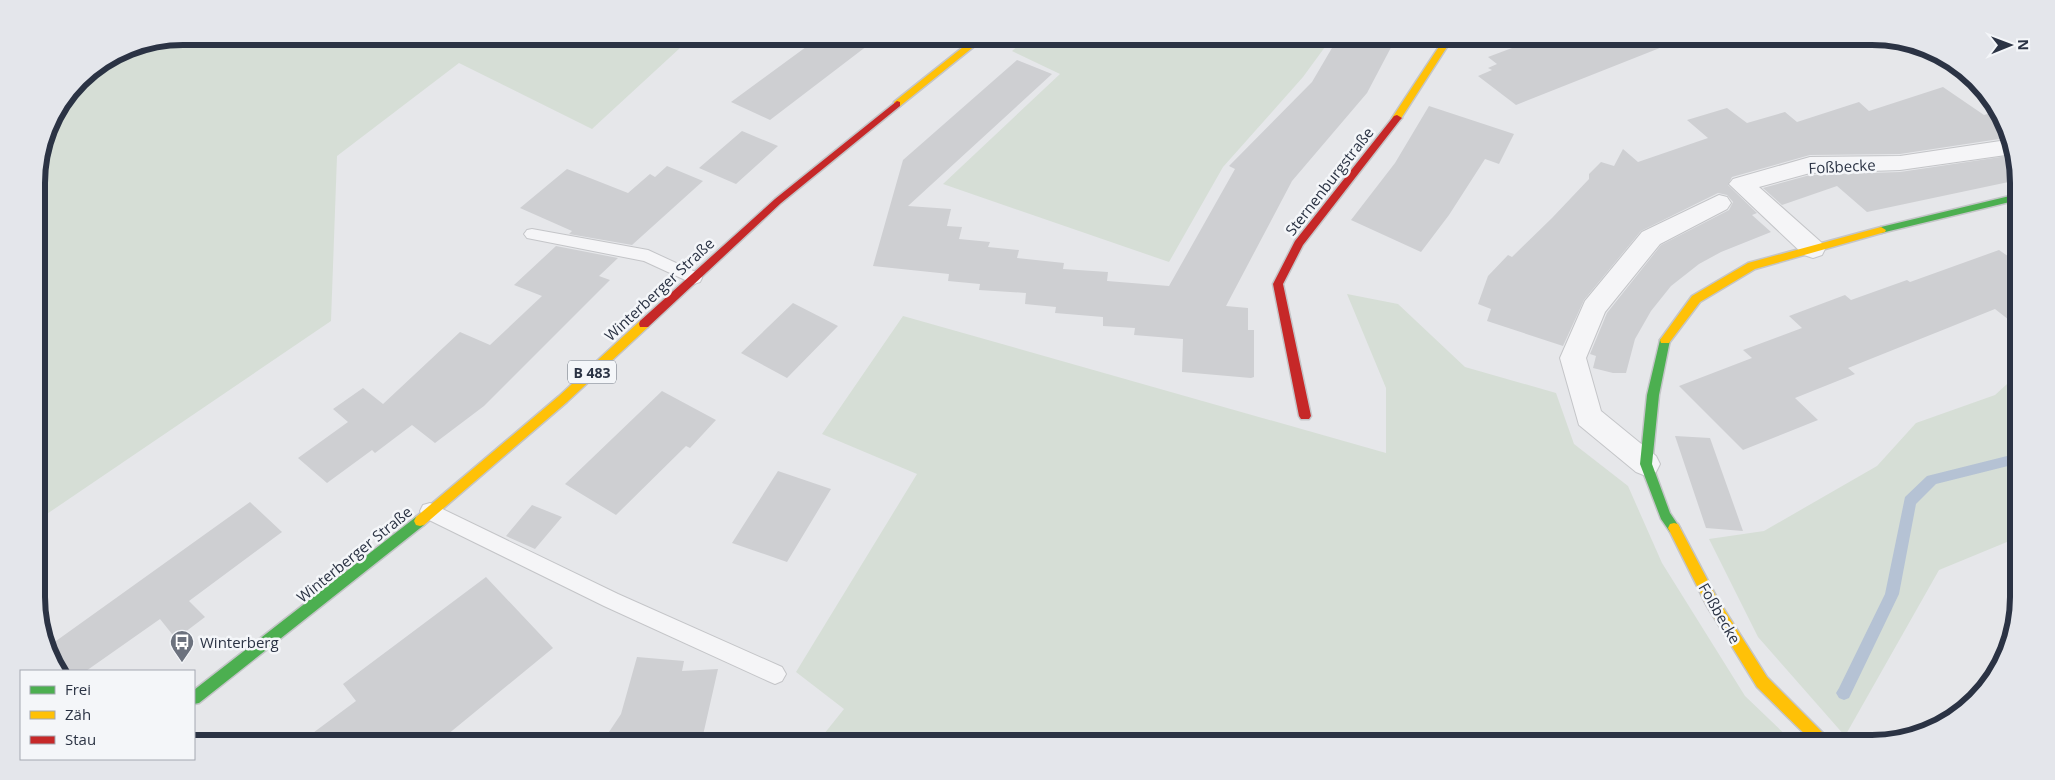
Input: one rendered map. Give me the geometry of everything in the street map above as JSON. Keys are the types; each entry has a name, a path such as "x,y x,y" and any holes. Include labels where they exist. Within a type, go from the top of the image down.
{"street":[{"name":"Winterberger Straße","path":"195,697 305,614 564,399 694,278 833,154 972,45"},
{"name":"Sternenburgstraße","path":"1305,416 1278,284 1299,243 1403,111 1444,45"},
{"name":"Foßbecke","path":"1813,249 1741,184 1810,165 1900,163 2005,148"},
{"name":"Foßbecke","path":"1814,735 1762,682 1712,602 1680,536 1665,515 1646,464 1652,395 1664,341 1696,299 1752,266 2010,199"},
{"path":"1646,464 1589,417 1572,358 1594,308 1650,238 1719,203"}],"lane":[{"path":"532,234 648,256 694,278"},
{"path":"430,511 603,596 775,674"}],"shaded area":[{"path":"683,45 592,129 459,63 337,156 331,321 45,515 45,174 50,147 59,122 74,99 92,79 122,59 139,52 165,46"},
{"path":"1019,45 1326,45 1303,77 1223,167 1169,262 943,184 1060,74 1012,51"},
{"path":"1347,294 1398,304 1465,367 1556,393 1574,444 1628,486 1662,563 1745,696 1786,735 823,735 844,709 796,672 917,474 822,434 903,316 1386,453 1386,388"},
{"path":"2010,381 2010,541 1939,570 1844,735 1758,637 1709,539 1764,531 1877,466 1916,423 1995,395"}],"building":[{"path":"809,45 868,45 770,120 731,102"},
{"path":"1334,45 1392,45 1367,93 1292,181 1226,306 1248,308 1248,330 1254,330 1254,377 1182,372 1183,339 1134,335 1135,328 1103,326 1103,317 1055,313 1056,307 1025,304 1026,293 979,290 980,284 948,281 949,274 873,266 903,160 1017,60 1052,74 908,206 951,209 947,226 962,227 959,239 990,242 988,247 1019,250 1017,258 1064,263 1063,269 1108,272 1107,281 1169,286 1235,169 1229,166 1312,82"},
{"path":"1520,45 1667,45 1516,105 1478,76 1492,70 1488,68 1497,64 1488,57"},
{"path":"1943,87 1984,115 1991,113 2003,138 1900,154 1810,155 1732,177 1728,185 1757,213 1752,215 1771,232 1721,252 1699,264 1671,286 1651,311 1635,339 1626,373 1613,373 1593,368 1596,356 1590,354 1607,313 1661,245 1729,210 1733,202 1727,195 1718,193 1641,231 1584,300 1563,346 1487,321 1491,309 1478,304 1488,276 1508,255 1512,257 1552,218 1589,179 1589,174 1601,162 1614,166 1623,149 1638,162 1708,138 1687,120 1727,108 1747,123 1785,112 1797,122 1859,102 1869,111"},
{"path":"1429,106 1514,134 1499,164 1485,159 1449,215 1421,252 1351,220 1395,163"},
{"path":"742,131 778,146 736,184 699,168"},
{"path":"2007,156 2010,182 1867,212 1837,186 1782,205 1763,188 1810,175 1900,172"},
{"path":"667,166 703,181 632,245 569,234 572,231 520,208 567,169 628,193 650,174 655,177"},
{"path":"556,246 618,258 599,276 610,280 484,406 435,443 412,425 375,453 372,450 327,483 298,458 348,422 333,409 363,388 383,404 460,332 490,345 542,296 514,285"},
{"path":"1999,250 2010,258 2010,321 1995,309 1848,368 1855,374 1795,398 1818,420 1743,450 1679,386 1752,358 1743,350 1802,328 1789,316 1845,295 1851,300 1907,280 1910,282"},
{"path":"793,303 838,326 787,378 741,353"},
{"path":"662,391 716,420 690,448 686,446 616,515 565,484"},
{"path":"1675,436 1710,438 1743,531 1706,528"},
{"path":"778,471 831,489 787,562 732,543"},
{"path":"250,502 282,532 189,601 205,617 176,639 160,619 87,670 66,670 53,643"},
{"path":"532,505 562,517 535,549 506,536"},
{"path":"486,577 553,648 447,735 310,735 356,701 343,684"},
{"path":"637,657 684,661 682,671 718,669 703,735 607,735 621,714"}],"waterway":[{"path":"1844,693 1892,594 1910,501 1932,480 2010,460"}],"traffic: fast":[{"path":"1881,230 2010,199"},
{"path":"1665,340 1653,395 1646,464 1665,515 1674,528"},
{"path":"195,697 420,521"}],"traffic: slow":[{"path":"897,104 972,45"},
{"path":"1397,118 1444,45"},
{"path":"1665,340 1696,299 1752,266 1881,230"},
{"path":"420,521 563,399 644,324"},
{"path":"1674,528 1712,602 1762,682 1815,735"}],"traffic: jam":[{"path":"644,324 778,201 897,104"},
{"path":"1305,416 1278,284 1299,243 1397,118"}],"place":[{"name":"Winterberg","path":"182,663"}]}
